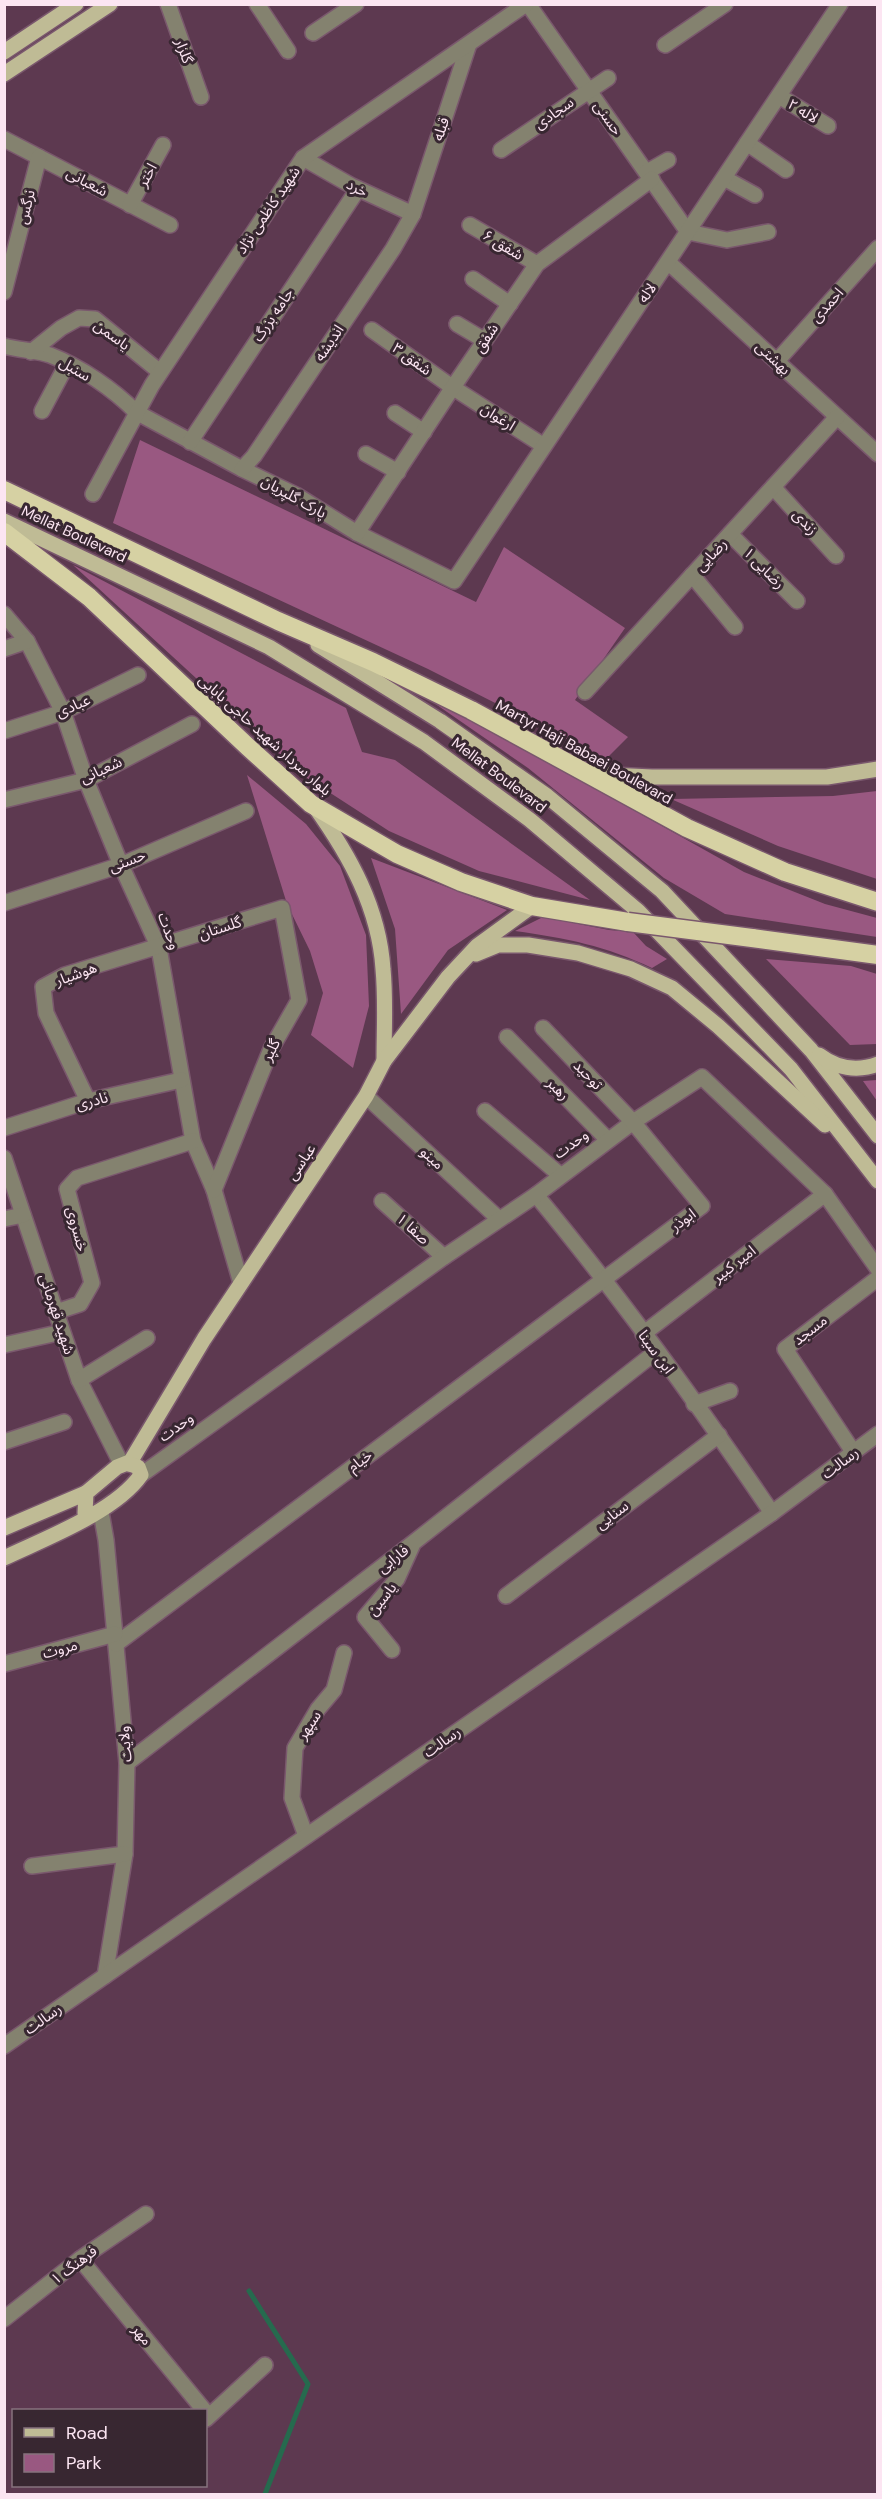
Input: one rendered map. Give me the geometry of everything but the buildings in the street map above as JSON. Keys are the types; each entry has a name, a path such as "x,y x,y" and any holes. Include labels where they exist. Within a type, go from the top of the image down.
{"highway":[{"name":"Mellat Boulevard","path":"4,490 278,621"},
{"name":"بلوار سردار شهید حاجی بابایی","path":"4,532 89,597 314,806 397,854 461,882 532,906 628,922 878,955"},
{"name":"Martyr Haji Babaei Boulevard","path":"278,621 373,662 471,710 687,828 785,872 878,902"}],"main road":[{"path":"4,52 76,4"},
{"path":"4,74 110,4"},
{"name":"Mellat Boulevard","path":"4,521 269,647 424,742 520,813 638,912 791,1070 878,1180"},
{"name":"Mellat Boulevard","path":"278,621 440,721 547,796 662,891 812,1050 878,1136"},
{"path":"585,774 663,778 827,777 878,769"},
{"path":"314,806 339,840 361,880 379,936 383,969 384,1061"},
{"name":"عباسی","path":"126,1464 204,1339 366,1096 384,1061 447,977 477,946 532,906"},
{"path":"465,959 498,945 528,945 578,953 631,969 672,988 718,1026 859,1156"},
{"path":"812,1050 828,1062 848,1068 878,1064"},
{"path":"4,1528 86,1494 96,1483 126,1464 138,1467 141,1475 134,1485 95,1514 4,1558"},
{"path":"86,1494 83,1505 85,1513 95,1514"}],"street":[{"name":"گلزار","path":"168,4 201,97"},
{"path":"257,4 288,51"},
{"path":"313,33 335,10 356,4"},
{"name":"شهید کاظمی نژاد","path":"93,494 160,372 303,158 527,4"},
{"name":"حسنی","path":"527,4 688,232"},
{"path":"665,45 725,4"},
{"name":"لاله","path":"454,580 840,4"},
{"name":"قبله","path":"413,214 469,44"},
{"name":"سجادی","path":"501,150 608,78"},
{"name":"لاله ۲","path":"779,96 828,126"},
{"name":"شعبانی","path":"4,139 170,225"},
{"path":"747,143 786,170"},
{"name":"اختر","path":"130,205 163,145"},
{"name":"نرگس","path":"4,292 39,157"},
{"name":"خرد","path":"303,158 358,189 413,214"},
{"name":"شفق","path":"357,533 452,387 537,264 668,160"},
{"path":"724,178 755,195"},
{"name":"جامه بزرگ","path":"190,442 358,189"},
{"name":"اندیشه","path":"242,469 254,456 393,249 413,214"},
{"name":"شفق ۶","path":"470,225 537,264"},
{"path":"688,232 727,240 768,232"},
{"name":"احمدی","path":"777,361 878,248"},
{"name":"بهشتی","path":"668,262 878,454"},
{"path":"473,279 510,304"},
{"name":"یاسمن","path":"31,352 61,328 79,318 94,319 160,372"},
{"path":"457,324 484,340"},
{"name":"شفق ۳","path":"372,330 452,387"},
{"name":"سنبل","path":"4,346 49,354 123,399 136,412"},
{"path":"42,411 67,364"},
{"name":"ارغوان","path":"452,387 544,446"},
{"name":"پارک گلپریان","path":"136,412 296,495 357,533 454,580"},
{"path":"395,413 424,432"},
{"name":"رضایی","path":"585,692 837,417"},
{"path":"366,454 398,472"},
{"name":"زندی","path":"773,487 836,556"},
{"name":"رضایی ۱","path":"730,534 797,601"},
{"path":"692,575 735,627"},
{"name":"وحدت","path":"4,614 27,641 63,712 86,780 159,948 193,1141 214,1190 241,1283"},
{"path":"4,649 27,641"},
{"name":"عبادی","path":"4,731 63,712 138,675"},
{"name":"شعبانی","path":"4,800 86,780 192,724"},
{"name":"حسنی","path":"4,903 121,865 246,811"},
{"name":"گلستان","path":"159,948 282,908"},
{"name":"گلپر","path":"214,1190 271,1049 299,1000 282,908"},
{"name":"هوشیار","path":"88,1101 46,1013 43,987 65,975 159,948"},
{"name":"توحید","path":"543,1028 633,1122"},
{"name":"رهبر","path":"507,1037 608,1140"},
{"name":"وحدت","path":"141,1475 444,1257 536,1194 633,1122 702,1077 825,1194"},
{"name":"نادری","path":"4,1128 88,1101 181,1080"},
{"name":"مینو","path":"366,1096 499,1219"},
{"path":"485,1111 560,1175"},
{"name":"ابوذر","path":"604,1278 702,1206 633,1122"},
{"name":"خسروی","path":"56,1312 80,1304 92,1283 67,1189 77,1178 193,1141"},
{"name":"شهید قهرمانی","path":"4,1158 79,1380 126,1464"},
{"name":"ابن سینا","path":"536,1194 604,1278 694,1404 719,1435 771,1513"},
{"path":"825,1194 878,1269"},
{"name":"امیر کبیر","path":"643,1334 825,1194"},
{"name":"صفا ۱","path":"382,1201 444,1257"},
{"path":"4,1219 23,1215"},
{"name":"خیام","path":"115,1639 604,1278"},
{"name":"مسجد","path":"854,1453 785,1349 878,1278"},
{"path":"4,1345 62,1332"},
{"path":"79,1380 147,1338"},
{"name":"فارابی","path":"127,1763 413,1543 657,1351"},
{"path":"694,1404 730,1391"},
{"path":"4,1442 64,1422"},
{"name":"رسالت","path":"4,2046 771,1513 878,1434"},
{"name":"سنایی","path":"506,1596 719,1435"},
{"name":"ولایت","path":"95,1514 106,1540 127,1763 125,1854 105,1976"},
{"name":"یاسین","path":"392,1650 364,1617 397,1579 413,1543"},
{"name":"مروت","path":"4,1664 115,1639"},
{"name":"سپهر","path":"306,1836 292,1797 294,1748 318,1709 334,1690 344,1653"},
{"path":"32,1866 125,1854"},
{"name":"فرهنگ ۱","path":"4,2319 80,2259 146,2214"},
{"name":"مهر","path":"80,2259 201,2409"},
{"path":"207,2414 265,2366"}],"green space":[{"path":"140,440 476,602 504,547 625,628 575,700 628,737 606,759 428,669 113,523"},
{"path":"73,565 346,708 362,752 395,760 590,900 479,871 389,831 298,772"},
{"path":"398,678 744,872 825,904 877,918 877,937 725,914 664,878 528,768"},
{"path":"247,775 306,824 340,866 366,935 369,1006 353,1068 311,1035 323,993 310,951 287,904"},
{"path":"877,791 877,879 778,846 671,799 833,796"},
{"path":"371,858 507,910 448,950 401,1014 395,929"},
{"path":"543,917 609,930 633,932 646,946 667,959 652,968 585,944 515,931"},
{"path":"766,959 851,966 877,974 877,1044 850,1045"},
{"path":"878,1080 877,1101 863,1081"}],"waterway":[{"path":"249,2291 308,2384 265,2494"}]}
